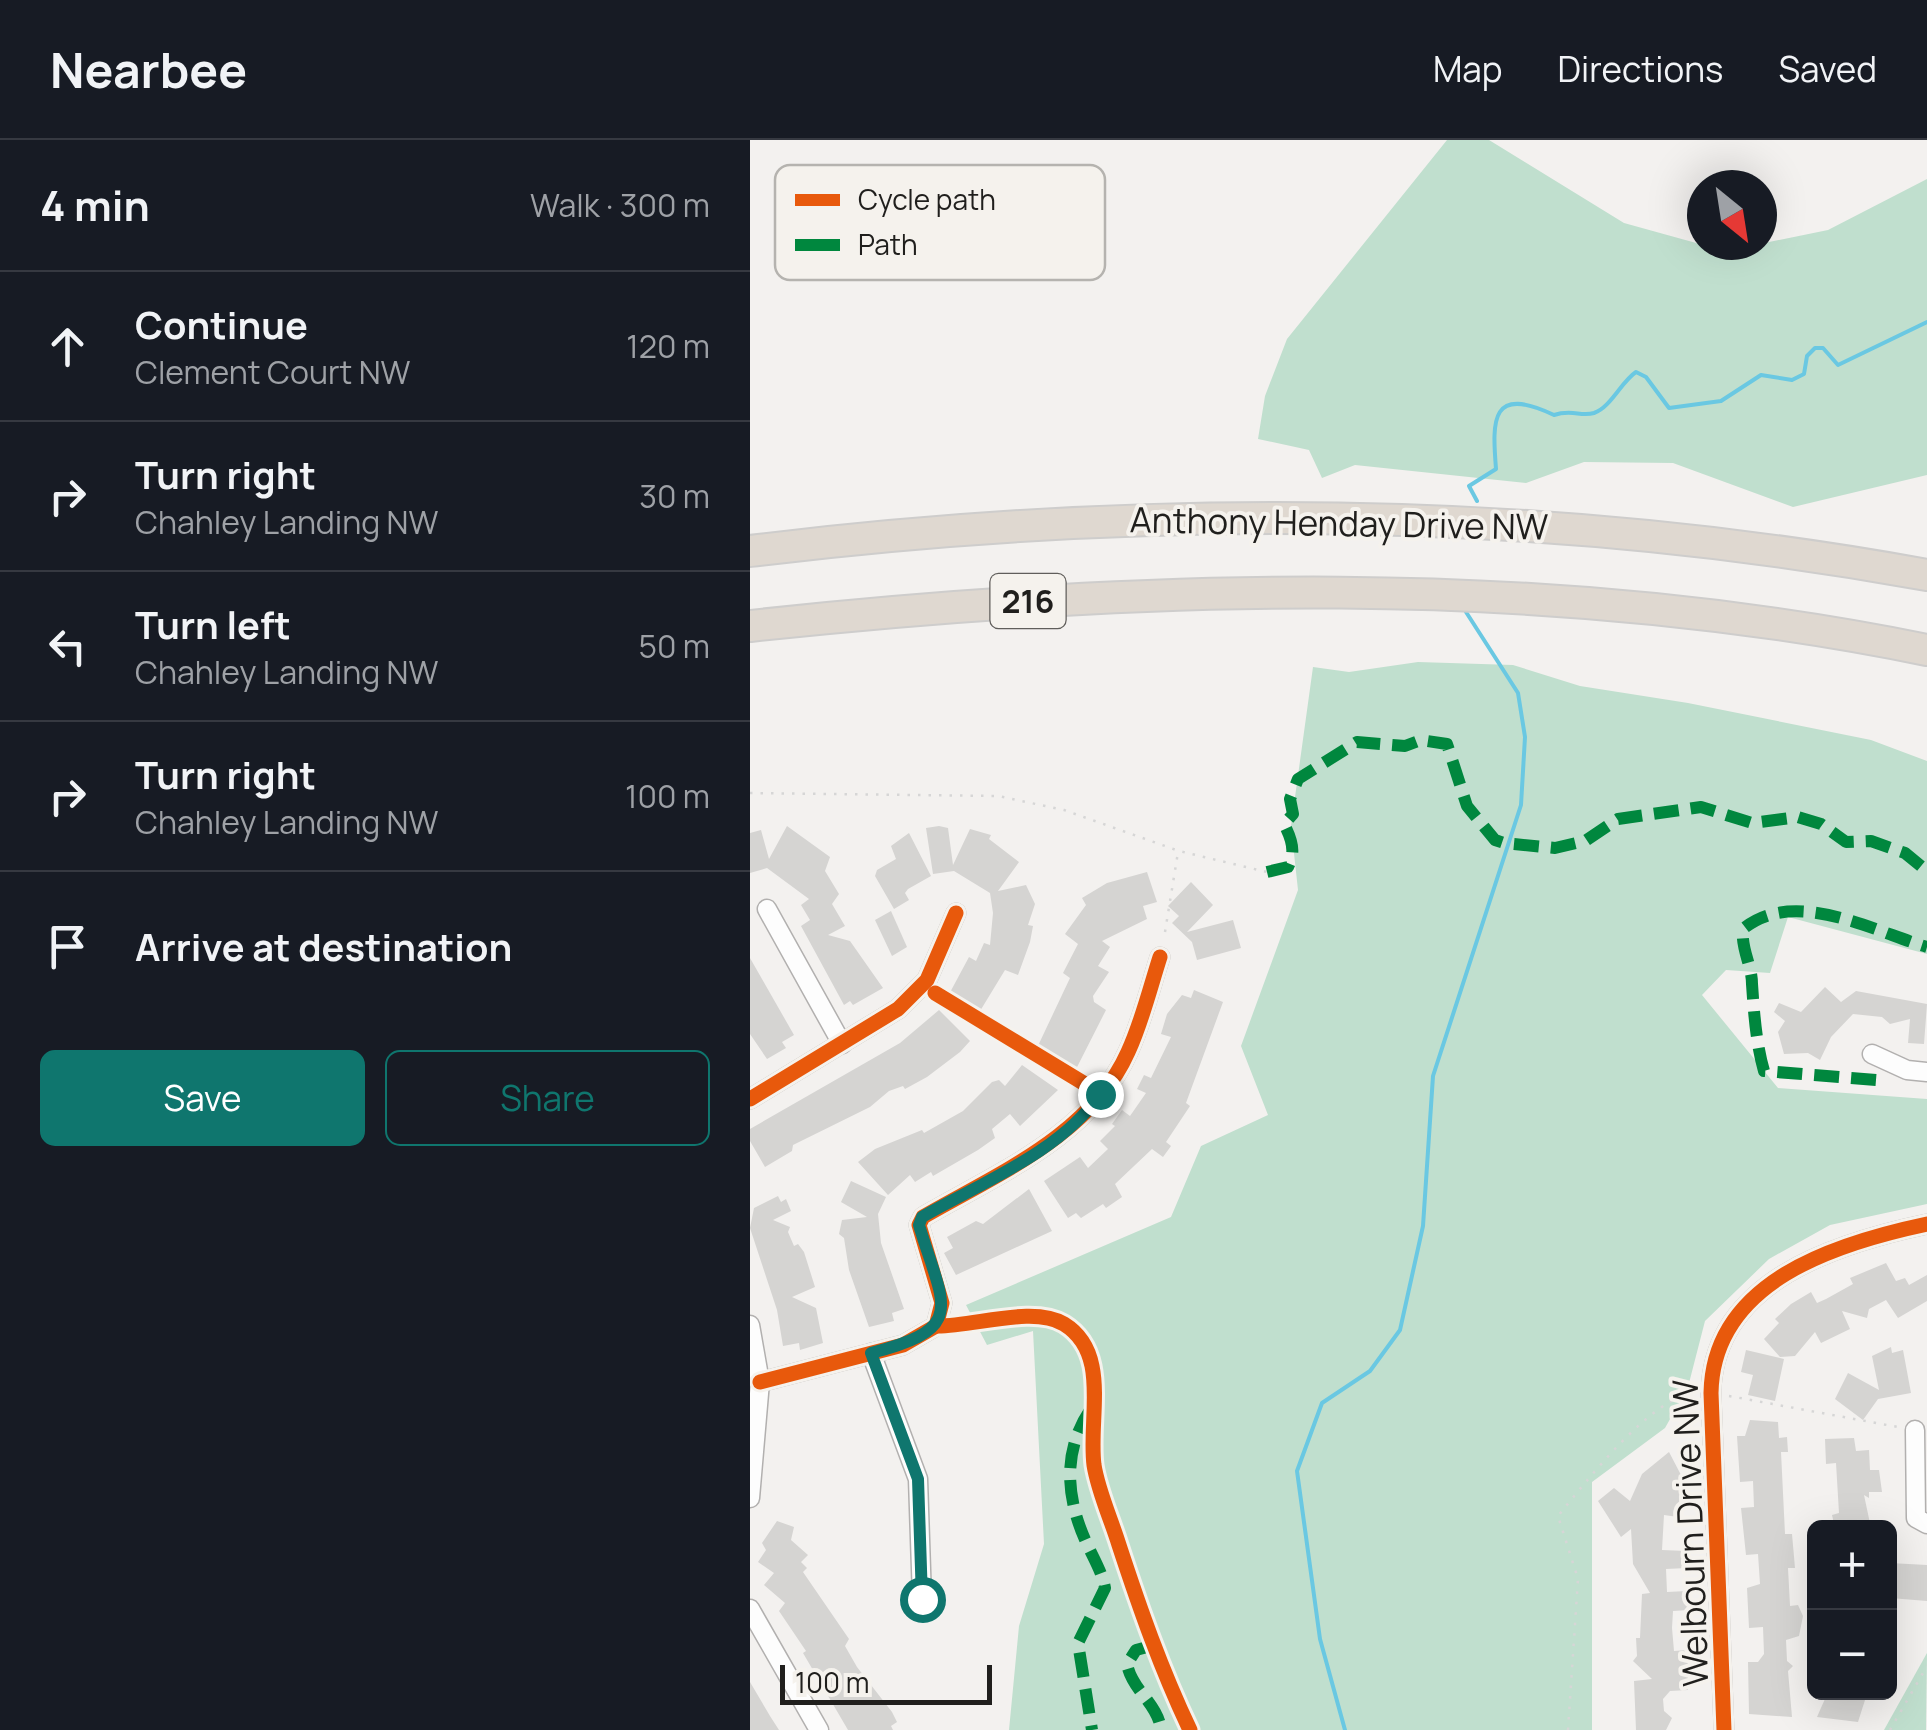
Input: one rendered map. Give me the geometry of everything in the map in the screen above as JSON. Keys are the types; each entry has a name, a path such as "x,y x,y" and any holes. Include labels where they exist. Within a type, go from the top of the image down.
{"highway":[{"name":"Anthony Henday Drive NW","path":"758,549 989,525 1162,517 1316,518 1537,525 1648,536 1927,575"},
{"name":"Anthony Henday Drive NW","path":"750,626 1019,601 1307,592 1534,601 1646,611 1927,650"}],"street":[{"path":"766,909 842,1044"},
{"path":"750,1098 898,1009 927,980 945,946 956,912"},
{"path":"760,1382 929,1334 936,1326 942,1303 919,1225 922,1217 1045,1146 1089,1110 1128,1054 1160,957"},
{"path":"1872,1054 1908,1070 1927,1072"},
{"name":"Welbourn Drive NW","path":"1724,1730 1710,1393 1722,1342 1756,1296 1827,1250 1927,1224"},
{"path":"750,1325 760,1382 750,1498"},
{"path":"871,1353 918,1479 922,1599"},
{"path":"1915,1430 1916,1518 1927,1524"},
{"path":"750,1609 819,1730"}],"path":[{"path":"750,793 998,796 1064,810 1178,851 1267,872"},
{"path":"1164,932 1178,851"},
{"path":"1568,1730 1578,1579 1558,1516 1628,1436 1682,1393 1710,1393 1915,1430"},
{"path":"1890,1730 1927,1666"}],"green space":[{"path":"1447,140 1489,140 1624,223 1687,240 1687,260 1777,260 1777,240 1828,230 1927,179 1927,475 1793,507 1673,463 1584,462 1526,483 1355,465 1322,478 1309,450 1258,439 1265,396 1287,339"},
{"path":"1418,662 1513,665 1580,686 1871,740 1927,761 1927,954 1788,917 1770,973 1726,970 1702,995 1778,1088 1927,1099 1927,1204 1830,1225 1769,1259 1705,1321 1688,1387 1665,1428 1592,1482 1592,1730 1009,1730 1019,1626 1044,1544 1033,1331 987,1345 966,1305 1171,1217 1201,1146 1268,1115 1241,1046 1298,890 1291,826 1313,667 1349,672"},
{"path":"1927,1653 1926,1730 1884,1730"}],"building":[{"path":"787,826 830,857 825,871 839,894 832,904 845,926 828,935 850,941 883,988 853,1005 850,1001 844,1005 801,926 810,920 801,905 809,899 767,868 750,873 750,833 761,830 769,859"},
{"path":"926,828 948,828 953,865 970,829 991,835 989,839 1019,862 998,891 1026,885 1035,904 1028,925 1033,926 1030,942 1018,975 1005,970 977,1016 947,998 969,957 976,961 984,943 990,945 990,893 954,871 933,874"},
{"path":"909,833 931,876 908,889 905,893 909,900 894,909 875,876 877,870 896,859 891,846"},
{"path":"1147,872 1157,902 1143,906 1147,919 1102,941 1110,947 1098,966 1109,972 1093,996 1094,1002 1106,1010 1073,1075 1036,1050 1070,978 1063,973 1078,944 1065,934 1086,905 1082,898 1107,883"},
{"path":"1191,882 1213,905 1187,932 1233,920 1241,948 1197,960 1192,942 1172,923 1179,916 1168,906"},
{"path":"891,911 907,947 892,956 875,920"},
{"path":"750,958 794,1035 782,1042 786,1048 767,1059 750,1034"},
{"path":"1825,987 1841,1002 1856,991 1927,1004 1924,1044 1908,1043 1910,1019 1890,1024 1882,1017 1853,1014 1831,1037 1820,1060 1808,1053 1784,1054 1778,1032 1785,1021 1774,1012 1779,1003 1801,1012"},
{"path":"1194,990 1223,1002 1186,1103 1190,1106 1166,1142 1171,1146 1163,1157 1152,1149 1115,1184 1122,1197 1081,1218 1076,1213 1068,1218 1044,1181 1080,1157 1088,1168 1108,1149 1100,1141 1115,1126 1112,1124 1122,1110 1130,1116 1146,1093 1137,1089 1144,1075 1151,1078 1171,1037 1161,1034 1167,1014 1182,995 1191,998"},
{"path":"939,1010 970,1041 960,1052 927,1077 905,1089 903,1086 889,1091 870,1107 793,1145 792,1151 765,1167 750,1141 750,1129 900,1043"},
{"path":"1022,1065 1058,1090 1020,1126 1010,1114 992,1129 995,1138 978,1150 933,1176 931,1172 915,1182 910,1175 888,1195 858,1162 875,1149 922,1130 924,1133 963,1111 992,1082 999,1080 1005,1086"},
{"path":"851,1181 886,1197 878,1214 881,1243 904,1309 892,1313 894,1321 869,1327 849,1270 844,1238 839,1234 842,1220 867,1217 841,1202"},
{"path":"1029,1189 1052,1231 956,1275 944,1253 953,1248 947,1237 976,1221 983,1224"},
{"path":"778,1196 781,1202 786,1199 791,1211 773,1220 790,1227 788,1232 794,1246 798,1244 804,1252 815,1287 792,1297 816,1308 823,1343 800,1350 799,1343 783,1346 777,1310 750,1228 754,1208"},
{"path":"1886,1263 1896,1281 1905,1278 1909,1285 1927,1275 1927,1301 1898,1318 1886,1300 1869,1309 1867,1318 1842,1311 1850,1329 1821,1343 1815,1332 1795,1356 1780,1357 1764,1339 1779,1323 1775,1319 1791,1304 1811,1292 1817,1303 1853,1284 1850,1278"},
{"path":"1891,1347 1892,1353 1903,1350 1911,1393 1878,1399 1863,1420 1835,1399 1848,1373 1879,1390 1872,1356"},
{"path":"1746,1350 1784,1359 1775,1401 1748,1395 1753,1375 1741,1372"},
{"path":"1750,1420 1778,1422 1779,1438 1787,1437 1788,1452 1781,1452 1785,1534 1792,1534 1795,1568 1788,1568 1790,1606 1798,1605 1803,1616 1799,1636 1786,1640 1787,1661 1793,1666 1788,1671 1792,1717 1749,1714 1748,1662 1758,1662 1764,1654 1763,1627 1749,1628 1747,1588 1760,1584 1758,1554 1746,1555 1741,1508 1754,1507 1753,1481 1740,1482 1737,1436 1745,1436"},
{"path":"1854,1438 1856,1451 1869,1450 1870,1470 1879,1470 1882,1492 1869,1492 1869,1498 1864,1495 1869,1520 1833,1520 1832,1515 1839,1513 1836,1463 1826,1464 1825,1439"},
{"path":"1669,1452 1681,1475 1679,1505 1678,1517 1664,1515 1662,1550 1686,1551 1687,1568 1666,1569 1667,1592 1687,1591 1689,1610 1673,1611 1672,1628 1674,1651 1688,1650 1688,1690 1670,1691 1663,1699 1664,1711 1672,1718 1666,1730 1636,1730 1634,1681 1652,1679 1633,1661 1637,1656 1636,1638 1640,1638 1642,1594 1650,1593 1633,1564 1631,1529 1621,1537 1598,1501 1614,1488 1630,1501 1642,1474"},
{"path":"777,1521 794,1527 791,1540 808,1555 801,1562 807,1568 803,1572 849,1639 845,1646 857,1667 892,1712 897,1722 891,1726 893,1730 848,1730 803,1653 806,1651 779,1611 785,1603 764,1585 774,1573 758,1562 766,1550 762,1543"},
{"path":"1897,1563 1927,1565 1927,1601 1897,1599"},
{"path":"750,1682 770,1716 779,1730 750,1730"},
{"path":"1824,1700 1865,1700 1858,1722 1817,1717"}],"waterway":[{"path":"1477,501 1469,486 1496,469 1496,422 1507,406 1518,404 1554,415 1594,413 1636,372 1646,377 1669,408 1721,401 1761,375 1792,380 1804,374 1807,356 1815,348 1823,348 1838,365 1927,322"},
{"path":"1345,1730 1320,1639 1297,1471 1322,1403 1370,1371 1400,1330 1423,1226 1433,1076 1521,805 1525,737 1518,693 1466,612"}],"marked path":[{"path":"1267,872 1288,867 1292,856 1284,824 1293,814 1290,799 1298,779 1357,742 1405,746 1421,740 1447,744 1467,806 1495,840 1504,843 1555,848 1585,841 1618,819 1701,807 1752,823 1798,817 1821,824 1846,842 1871,841 1905,853 1927,871"},
{"path":"1876,1080 1764,1071 1743,929 1763,917 1809,912 1858,923 1927,947"},
{"path":"1090,1410 1075,1442 1070,1476 1080,1527 1105,1588 1078,1643 1092,1730"},
{"path":"1151,1646 1136,1650 1127,1664 1161,1730"}],"cycle path":[{"path":"750,1099 898,1009 927,980 956,913"},
{"path":"760,1382 903,1345 936,1326 942,1303 919,1225 923,1217 1039,1150 1091,1107 1128,1052 1160,957"},
{"path":"935,993 1085,1084"},
{"path":"1724,1730 1711,1393 1717,1354 1733,1322 1756,1295 1786,1274 1856,1243 1927,1224"},
{"path":"936,1326 1036,1316 1064,1324 1079,1336 1093,1369 1093,1447 1098,1485 1152,1639 1190,1730"}],"route":[{"path":"922,1599 923,1526 918,1479 901,1444 871,1353 929,1334 936,1326 942,1303 919,1225 922,1217 1045,1146 1089,1110 1100,1094"}]}
